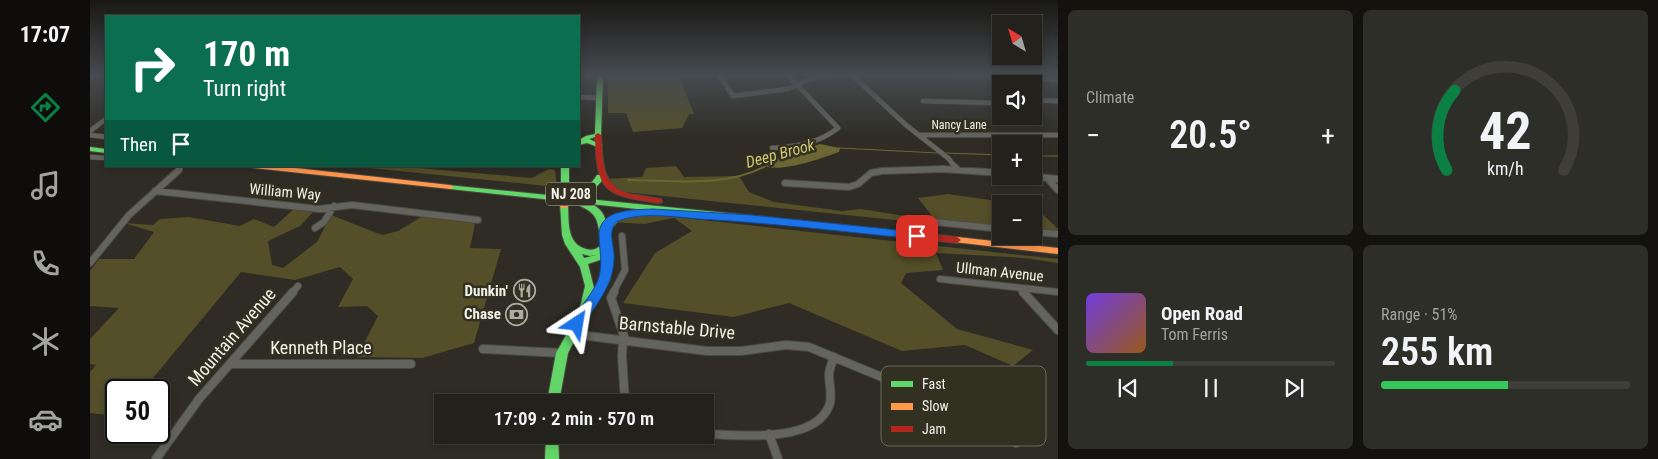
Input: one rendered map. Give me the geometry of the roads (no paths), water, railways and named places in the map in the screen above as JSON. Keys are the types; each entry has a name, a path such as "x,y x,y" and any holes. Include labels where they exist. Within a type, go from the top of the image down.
{"main road":[{"path":"527,189 585,191 597,186 600,177 598,145 599,98"},
{"path":"580,143 592,131 598,118"},
{"path":"580,143 598,135"},
{"path":"580,144 588,141 598,145"},
{"path":"90,144 105,146"},
{"path":"90,149 105,151"},
{"name":"NJ 208","path":"264,167 1058,251"},
{"name":"NJ 208","path":"317,167 1058,244"},
{"path":"565,167 564,229 570,244 584,265 590,286 584,312"},
{"path":"600,177 606,187 619,194 689,206"},
{"path":"485,190 589,206 599,214 605,233 608,268 605,280 584,312 562,353 554,394"},
{"path":"605,233 608,223 612,220 632,213 751,218"},
{"path":"570,244 582,252 592,254 603,249 606,244"},
{"path":"584,265 600,257 605,251 606,244"},
{"path":"584,265 601,263 608,254"},
{"path":"552,444 552,459"}],"street":[{"path":"772,148 789,147 817,139 838,128 838,124 809,95"},
{"path":"874,95 906,125 948,158 958,170"},
{"path":"580,97 599,98"},
{"path":"1042,100 1058,101"},
{"path":"923,101 992,103"},
{"path":"90,131 105,120"},
{"name":"Nancy Lane","path":"919,135 1058,134"},
{"path":"90,135 105,137"},
{"path":"90,156 105,158"},
{"path":"90,263 129,215 180,170 178,167"},
{"path":"785,183 849,186 858,184 871,174 882,171 958,170 992,172"},
{"path":"1042,177 1058,179"},
{"path":"1048,178 1058,190"},
{"name":"William Way","path":"155,191 319,208 352,205 478,220"},
{"path":"315,228 324,222 334,206"},
{"path":"907,219 992,228"},
{"path":"1042,233 1058,234"},
{"path":"622,236 625,270 613,294 611,303 624,339 625,394"},
{"name":"Ullman Avenue","path":"940,279 1058,292"},
{"name":"Mountain Avenue","path":"156,459 199,399 298,286"},
{"path":"1020,288 1058,330"},
{"name":"Barnstable Drive","path":"572,334 724,351 777,345 797,345 818,350 868,373 881,377"},
{"path":"483,349 562,353"},
{"path":"714,434 769,434 804,429 821,420 829,406 829,376 834,358"},
{"name":"Kenneth Place","path":"230,364 411,364"},
{"path":"769,434 778,459"}],"waterway":[{"name":"Deep Brook","path":"839,148 938,153"},
{"name":"Deep Brook","path":"946,153 992,155"},
{"name":"Deep Brook","path":"1042,156 1058,156"},
{"name":"Deep Brook","path":"628,180 715,180 748,174 764,167"}],"place":[{"name":"Dunkin'","path":"524,291"},
{"name":"Chase","path":"517,314"}]}
